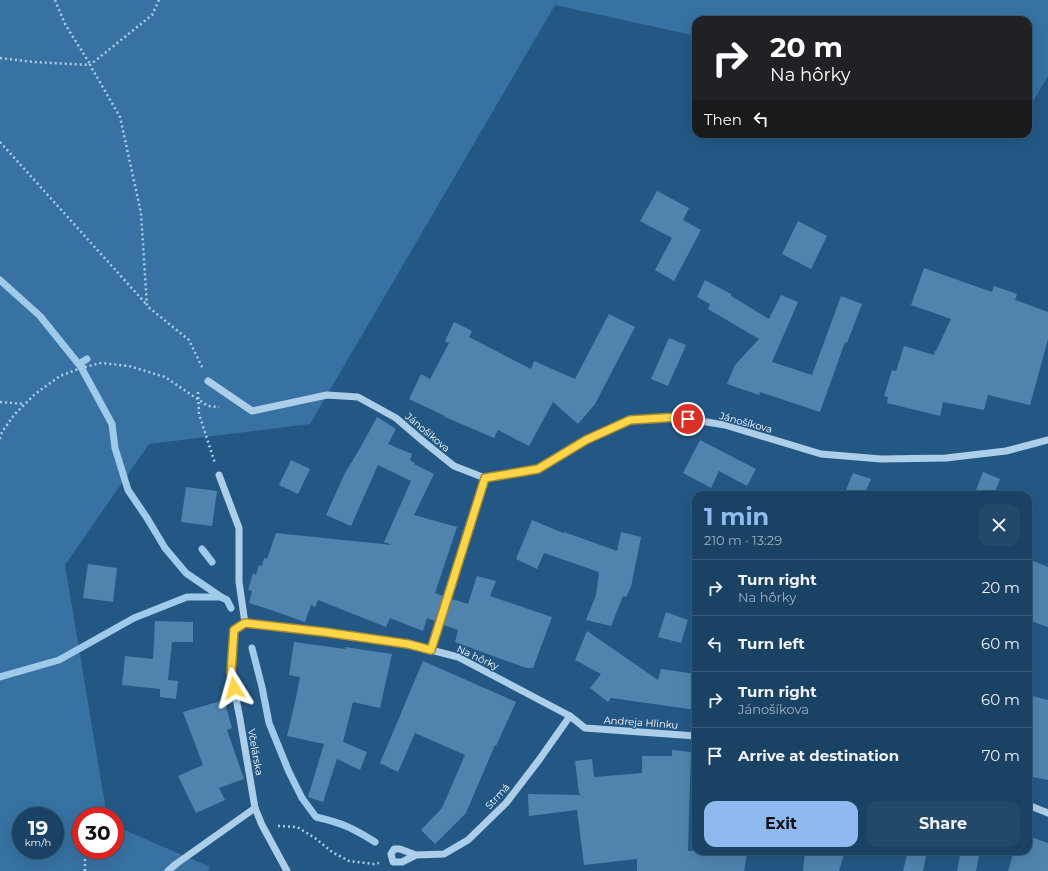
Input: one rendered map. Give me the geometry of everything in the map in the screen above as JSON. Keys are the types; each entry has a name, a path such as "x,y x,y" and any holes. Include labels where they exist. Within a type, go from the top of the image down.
{"street":[{"path":"208,381 245,406"},
{"name":"Jánošíkova","path":"245,406 252,411 327,396 358,397 396,418 454,466 485,478 538,469 586,440 630,420 678,417 725,425 821,454 881,459 946,458 1006,451 1048,440"},
{"path":"220,475 239,528 240,582 245,623"},
{"path":"431,650 485,478"},
{"name":"Včelárska","path":"245,623 234,630 231,673 256,808 262,825 287,871"},
{"name":"Na hôrky","path":"245,623 408,644 458,657 570,716 585,728"},
{"name":"Strmá","path":"416,855 402,862 393,862 391,854 394,849 400,849 416,855 444,854 468,840 506,803 570,716"},
{"name":"Andreja Hlinku","path":"585,728 692,736"},
{"path":"1032,807 1048,813"},
{"path":"168,871 256,808"}],"path":[{"path":"55,0 65,24 120,116 141,213 147,306"},
{"path":"0,58 34,62 90,65 152,15 159,0"},
{"path":"0,142 147,306 189,340 208,381 198,391 199,414 220,475"},
{"path":"0,439 2,432 14,415 35,394 60,376 81,368 101,363 129,366 165,377 208,406 224,408 245,406"},
{"path":"0,402 25,404"},
{"path":"262,825 297,827 315,838 332,852 349,861 374,864 393,862"},
{"path":"85,859 85,871"}],"shaded area":[{"path":"0,0 1048,0 1048,76 1032,103 1032,16 692,16 692,35 555,5 310,424 149,444 65,565 105,807 72,807 72,859 124,859 124,830 210,867 208,871 0,871"}],"building":[{"path":"657,191 689,208 683,220 701,230 674,281 655,270 672,238 640,221"},
{"path":"798,221 827,236 811,269 782,254"},
{"path":"924,268 992,292 994,286 1017,294 1015,300 1048,312 1048,339 1030,405 988,395 984,410 943,402 940,416 887,403 888,397 884,396 892,370 896,371 904,346 934,355 951,319 911,305"},
{"path":"705,280 731,294 731,296 769,319 781,295 798,302 772,362 812,375 841,296 862,304 847,343 845,342 820,412 760,392 759,395 727,384 735,365 759,339 708,309 710,304 697,297"},
{"path":"609,314 635,327 595,404 578,424 553,402 529,446 498,430 494,438 445,417 409,399 421,374 430,379 449,343 445,341 454,322 472,331 469,337 531,369 534,361 575,379"},
{"path":"669,338 686,345 668,386 651,379"},
{"path":"377,417 396,429 388,444 412,454 410,460 415,463 414,464 434,474 414,515 457,527 435,593 443,596 435,621 427,618 423,631 390,618 386,627 318,600 315,607 311,605 305,622 249,603 252,591 248,590 253,573 256,575 259,565 262,566 264,558 267,559 276,533 392,545 384,542 411,481 378,465 351,526 326,515 345,473"},
{"path":"700,440 756,469 747,486 719,471 711,488 683,473"},
{"path":"291,460 310,469 298,494 279,485"},
{"path":"983,472 1000,479 996,491 976,491"},
{"path":"853,473 871,479 866,491 846,491"},
{"path":"186,487 217,491 212,526 181,522"},
{"path":"532,520 563,533 564,532 617,551 621,532 641,537 631,587 626,597 623,596 611,626 586,620 596,595 599,572 544,553 537,569 516,559"},
{"path":"1032,561 1048,567 1048,627 1032,621"},
{"path":"88,564 117,568 113,602 83,598"},
{"path":"477,576 496,581 490,596 552,617 533,668 526,668 455,642 458,630 444,625 452,599 468,604"},
{"path":"666,612 688,620 681,643 658,637"},
{"path":"155,621 193,622 193,642 172,642 168,680 178,681 176,699 160,697 160,689 122,685 125,656 153,659"},
{"path":"587,631 658,680 661,669 692,673 692,709 611,698 608,702 590,688 601,674 575,660"},
{"path":"294,642 345,649 345,647 392,654 380,708 353,702 343,742 367,752 360,770 337,759 323,802 308,797 324,744 287,736 300,677 289,675"},
{"path":"423,661 516,702 496,746 495,745 466,813 435,844 421,830 442,808 465,755 415,733 398,772 380,763"},
{"path":"1032,696 1048,700 1048,780 1032,777"},
{"path":"224,700 232,728 227,730 244,779 219,788 225,800 196,813 178,776 203,765 183,712"},
{"path":"672,750 691,752 688,851 692,851 692,855 747,855 744,871 637,871 637,859 584,865 577,810 529,816 528,794 581,795 579,793 575,761 592,759 594,777 642,773 642,756 672,756"},
{"path":"1032,837 1048,843 1048,871 1008,871 1013,855 1032,855"},
{"path":"805,855 844,855 839,871 803,871"},
{"path":"907,855 926,855 923,871 903,871"},
{"path":"960,855 979,855 976,871 957,871"}],"waterway":[{"path":"0,280 40,316 81,367 112,424 115,448 128,490 165,548 186,573 221,597"},
{"path":"81,367 82,362 87,359"},
{"path":"202,549 212,562"},
{"path":"0,677 59,660 134,618 187,597 221,597 227,600 231,608"},
{"path":"252,648 269,723 289,772 302,798 316,817 347,826 375,842"}],"route":[{"path":"234,688 231,673 234,630 245,623 408,644 431,650 485,478 538,469 586,440 630,420 678,417 688,419"}]}
